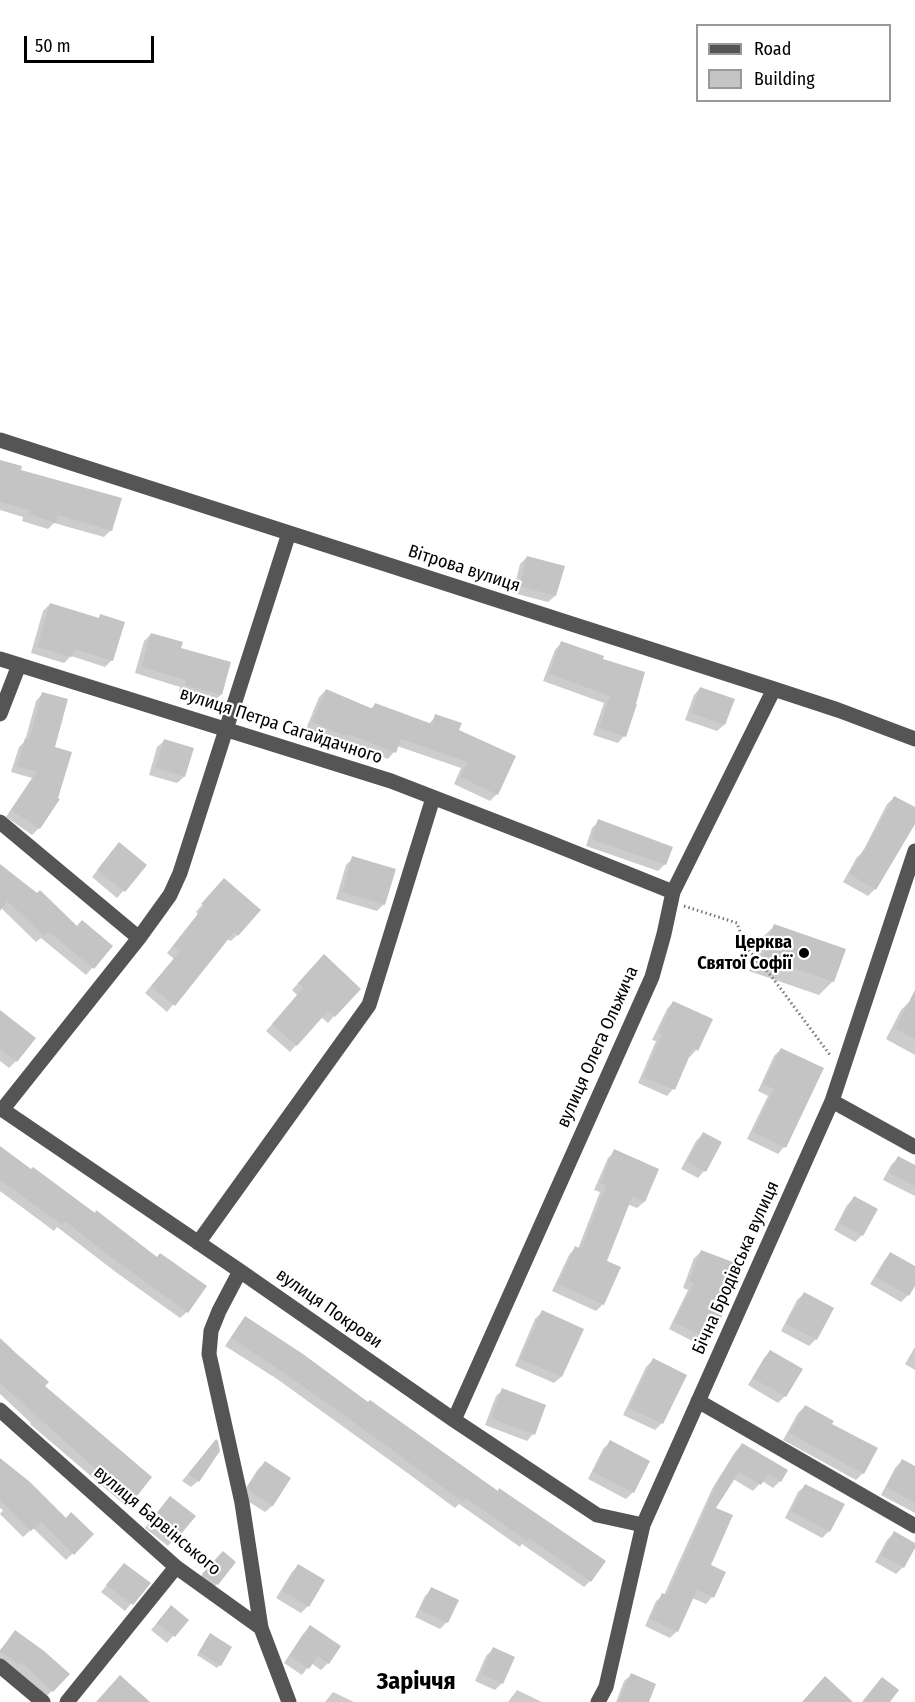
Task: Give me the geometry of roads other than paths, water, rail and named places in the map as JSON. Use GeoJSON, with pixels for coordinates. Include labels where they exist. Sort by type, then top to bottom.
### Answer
{"type":"FeatureCollection","features":[{"type":"Feature","properties":{"kind":"street","name":"Вітрова вулиця"},"geometry":{"type":"LineString","coordinates":[[0,440],[774,689],[915,739]]}},
{"type":"Feature","properties":{"kind":"street"},"geometry":{"type":"LineString","coordinates":[[1,1109],[139,938],[170,895],[180,873],[289,533]]}},
{"type":"Feature","properties":{"kind":"street","name":"вулиця Петра Сагайдачного"},"geometry":{"type":"LineString","coordinates":[[0,658],[390,782],[546,841],[672,897]]}},
{"type":"Feature","properties":{"kind":"street"},"geometry":{"type":"LineString","coordinates":[[0,714],[19,665]]}},
{"type":"Feature","properties":{"kind":"street","name":"вулиця Олега Ольжича"},"geometry":{"type":"LineString","coordinates":[[454,1420],[652,977],[672,897],[774,689]]}},
{"type":"Feature","properties":{"kind":"street"},"geometry":{"type":"LineString","coordinates":[[198,1243],[369,1005],[432,798]]}},
{"type":"Feature","properties":{"kind":"street"},"geometry":{"type":"LineString","coordinates":[[0,822],[139,938]]}},
{"type":"Feature","properties":{"kind":"street","name":"Бічна Бродівська вулиця"},"geometry":{"type":"LineString","coordinates":[[598,1702],[606,1687],[643,1525],[832,1101],[915,851]]}},
{"type":"Feature","properties":{"kind":"street"},"geometry":{"type":"LineString","coordinates":[[832,1101],[915,1147]]}},
{"type":"Feature","properties":{"kind":"street","name":"вулиця Покрови"},"geometry":{"type":"LineString","coordinates":[[1,1109],[454,1420],[597,1515],[643,1525]]}},
{"type":"Feature","properties":{"kind":"street"},"geometry":{"type":"LineString","coordinates":[[240,1271],[211,1331],[209,1354],[242,1503],[261,1628],[289,1702]]}},
{"type":"Feature","properties":{"kind":"street"},"geometry":{"type":"LineString","coordinates":[[698,1401],[915,1526]]}},
{"type":"Feature","properties":{"kind":"street","name":"вулиця Барвінського"},"geometry":{"type":"LineString","coordinates":[[0,1410],[176,1567],[261,1628]]}},
{"type":"Feature","properties":{"kind":"street"},"geometry":{"type":"LineString","coordinates":[[67,1702],[176,1567]]}},
{"type":"Feature","properties":{"kind":"street"},"geometry":{"type":"LineString","coordinates":[[0,1666],[43,1702]]}},
{"type":"Feature","properties":{"kind":"place","name":"Церква Святої Софії"},"geometry":{"type":"Point","coordinates":[804,953]}},
{"type":"Feature","properties":{"kind":"district","name":"Заріччя"},"geometry":{"type":"Point","coordinates":[416,1682]}}]}
